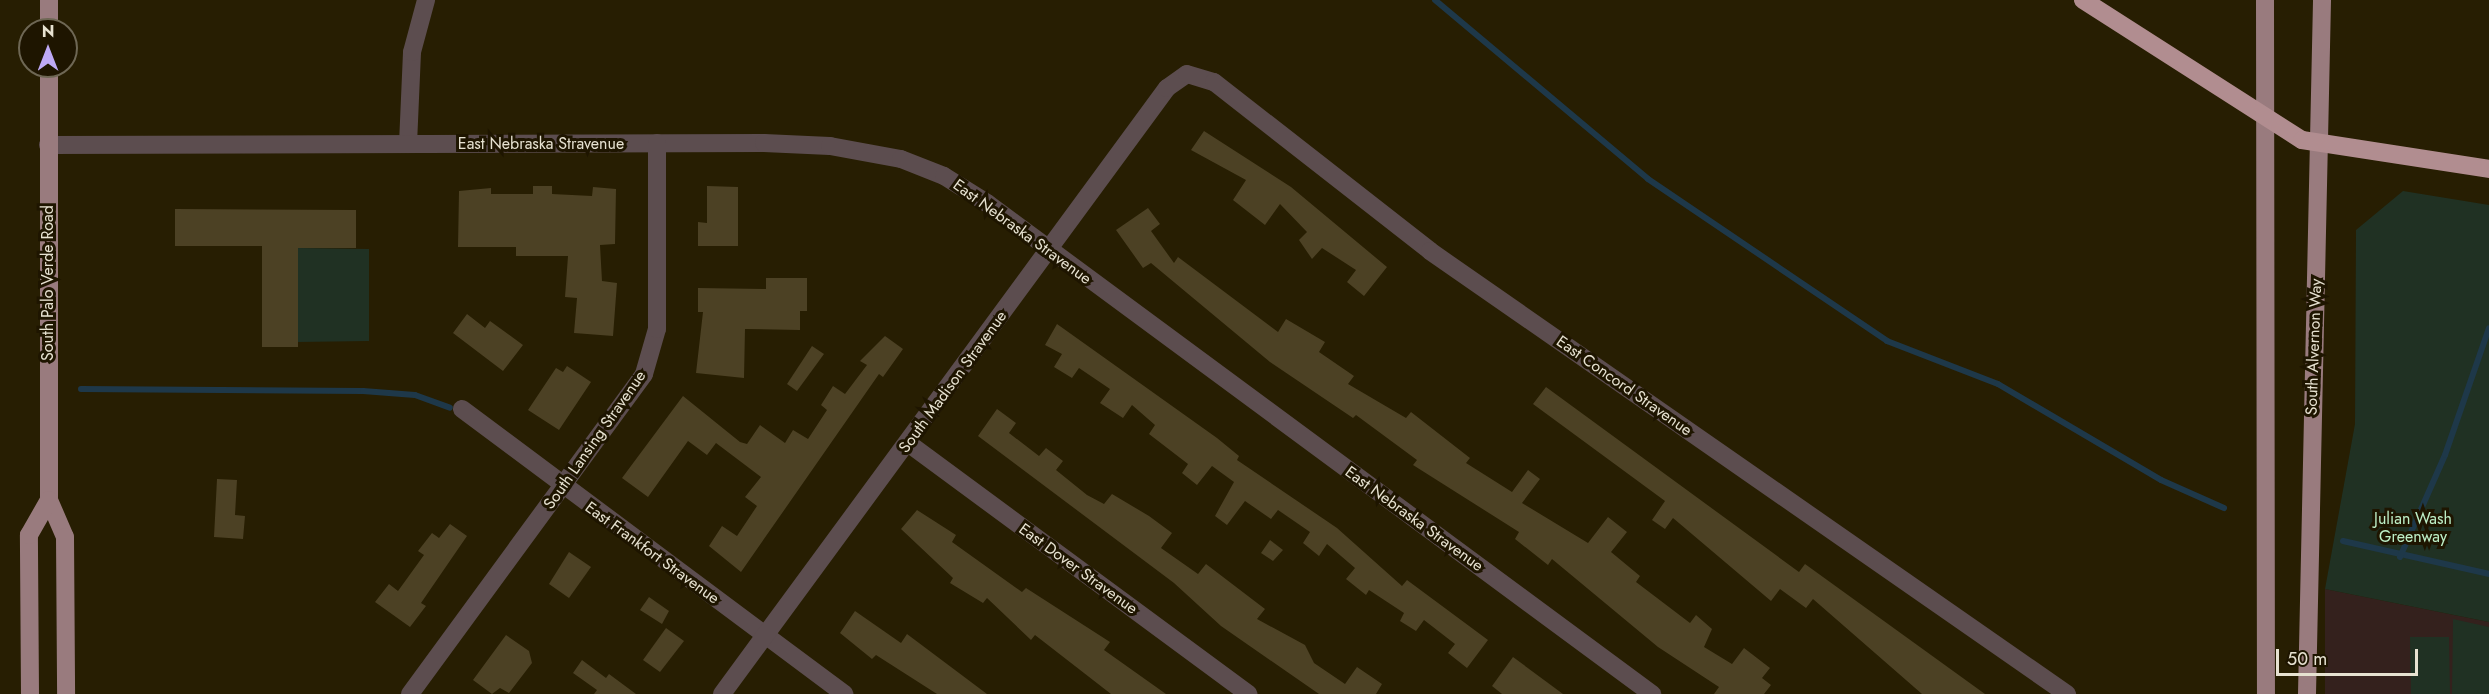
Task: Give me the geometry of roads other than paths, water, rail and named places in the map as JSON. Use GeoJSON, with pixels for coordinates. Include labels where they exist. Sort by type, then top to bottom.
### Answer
{"type":"FeatureCollection","features":[{"type":"Feature","properties":{"kind":"highway"},"geometry":{"type":"LineString","coordinates":[[2083,0],[2264,119],[2320,145],[2489,169]]}},
{"type":"Feature","properties":{"kind":"main road"},"geometry":{"type":"LineString","coordinates":[[49,0],[49,18]]}},
{"type":"Feature","properties":{"kind":"main road"},"geometry":{"type":"LineString","coordinates":[[2265,0],[2266,694]]}},
{"type":"Feature","properties":{"kind":"main road","name":"South Alvernon Way"},"geometry":{"type":"LineString","coordinates":[[2307,694],[2322,0]]}},
{"type":"Feature","properties":{"kind":"main road","name":"South Palo Verde Road"},"geometry":{"type":"LineString","coordinates":[[49,78],[49,500],[65,537],[66,694]]}},
{"type":"Feature","properties":{"kind":"main road","name":"South Palo Verde Road"},"geometry":{"type":"LineString","coordinates":[[30,694],[29,535],[49,500]]}},
{"type":"Feature","properties":{"kind":"street"},"geometry":{"type":"LineString","coordinates":[[408,144],[412,52],[426,0]]}},
{"type":"Feature","properties":{"kind":"street","name":"South Madison Stravenue"},"geometry":{"type":"LineString","coordinates":[[722,694],[1167,88],[1187,74]]}},
{"type":"Feature","properties":{"kind":"street","name":"East Concord Stravenue"},"geometry":{"type":"LineString","coordinates":[[1187,74],[1214,82],[1430,251],[2067,694]]}},
{"type":"Feature","properties":{"kind":"street","name":"South Lansing Stravenue"},"geometry":{"type":"LineString","coordinates":[[410,694],[563,488],[644,374],[657,329],[657,143]]}},
{"type":"Feature","properties":{"kind":"street","name":"East Nebraska Stravenue"},"geometry":{"type":"LineString","coordinates":[[48,145],[798,144],[901,159],[967,190],[1652,694]]}},
{"type":"Feature","properties":{"kind":"street","name":"East Frankfort Stravenue"},"geometry":{"type":"LineString","coordinates":[[462,409],[563,488],[844,694]]}},
{"type":"Feature","properties":{"kind":"street","name":"East Dover Stravenue"},"geometry":{"type":"LineString","coordinates":[[908,443],[1249,694]]}},
{"type":"Feature","properties":{"kind":"waterway"},"geometry":{"type":"LineString","coordinates":[[1435,0],[1648,179],[1887,341],[1998,384],[2161,480],[2224,508]]}},
{"type":"Feature","properties":{"kind":"waterway"},"geometry":{"type":"LineString","coordinates":[[2400,557],[2445,455],[2489,328]]}},
{"type":"Feature","properties":{"kind":"waterway"},"geometry":{"type":"LineString","coordinates":[[81,389],[363,391],[415,395],[450,408]]}},
{"type":"Feature","properties":{"kind":"waterway"},"geometry":{"type":"LineString","coordinates":[[2343,541],[2489,574]]}},
{"type":"Feature","properties":{"kind":"park label","name":"Julian Wash Greenway"},"geometry":{"type":"Point","coordinates":[2413,528]}}]}
